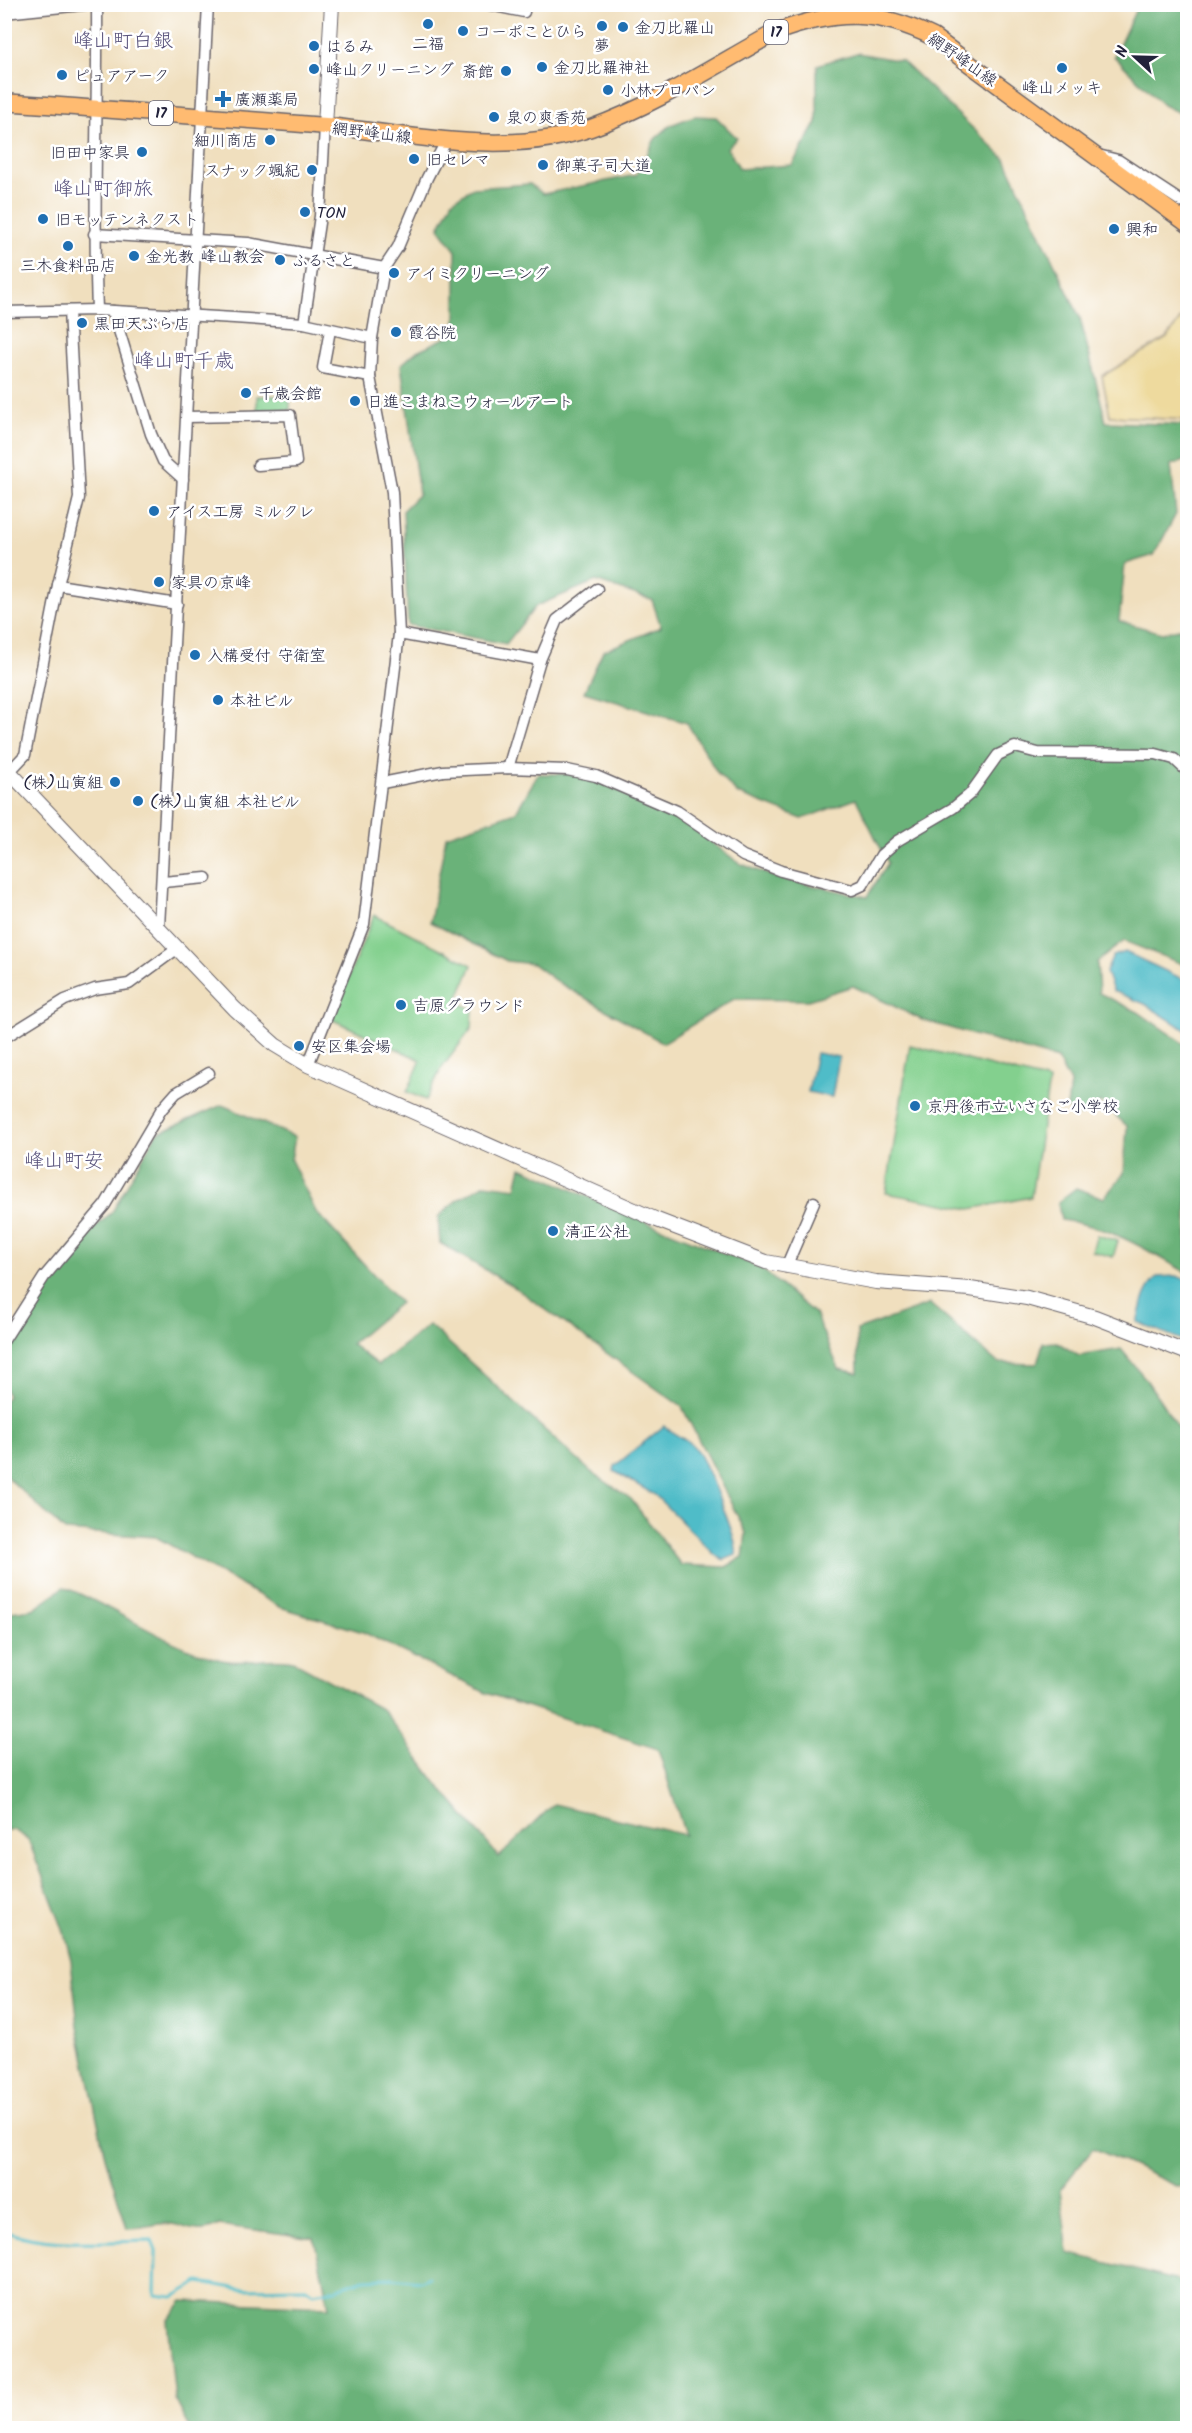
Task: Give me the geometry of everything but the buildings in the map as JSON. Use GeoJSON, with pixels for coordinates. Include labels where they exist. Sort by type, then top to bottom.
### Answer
{"type":"FeatureCollection","features":[{"type":"Feature","properties":{"kind":"main road","name":"網野峰山線"},"geometry":{"type":"LineString","coordinates":[[4,102],[322,126],[446,141],[501,142],[553,137],[591,128],[645,103],[776,32],[812,21],[860,16],[892,19],[933,37],[1188,224]]}},
{"type":"Feature","properties":{"kind":"street"},"geometry":{"type":"LineString","coordinates":[[5,10],[92,4]]}},
{"type":"Feature","properties":{"kind":"street"},"geometry":{"type":"LineString","coordinates":[[97,4],[98,109],[94,234],[98,310]]}},
{"type":"Feature","properties":{"kind":"street"},"geometry":{"type":"LineString","coordinates":[[159,927],[204,116],[208,4]]}},
{"type":"Feature","properties":{"kind":"street"},"geometry":{"type":"LineString","coordinates":[[304,323],[320,216],[322,126],[332,4]]}},
{"type":"Feature","properties":{"kind":"street"},"geometry":{"type":"LineString","coordinates":[[484,4],[524,12]]}},
{"type":"Feature","properties":{"kind":"street"},"geometry":{"type":"LineString","coordinates":[[308,1065],[364,924],[399,634],[392,492],[370,377],[372,338],[384,268],[398,247],[427,178],[446,141]]}},
{"type":"Feature","properties":{"kind":"street"},"geometry":{"type":"LineString","coordinates":[[1098,156],[1118,160],[1182,202],[1188,202]]}},
{"type":"Feature","properties":{"kind":"street"},"geometry":{"type":"LineString","coordinates":[[94,234],[248,243],[384,268]]}},
{"type":"Feature","properties":{"kind":"street"},"geometry":{"type":"LineString","coordinates":[[4,312],[98,310],[192,315],[304,323],[372,338]]}},
{"type":"Feature","properties":{"kind":"street"},"geometry":{"type":"LineString","coordinates":[[69,311],[79,498],[58,585],[25,755],[7,769],[235,1009],[275,1046],[308,1065],[657,1220],[766,1262],[876,1282],[970,1289],[1028,1298],[1095,1317],[1188,1353]]}},
{"type":"Feature","properties":{"kind":"street"},"geometry":{"type":"LineString","coordinates":[[113,311],[151,434],[164,461],[183,479]]}},
{"type":"Feature","properties":{"kind":"street"},"geometry":{"type":"LineString","coordinates":[[330,330],[323,368],[370,377]]}},
{"type":"Feature","properties":{"kind":"street"},"geometry":{"type":"LineString","coordinates":[[187,417],[290,415],[296,462],[258,465]]}},
{"type":"Feature","properties":{"kind":"street"},"geometry":{"type":"LineString","coordinates":[[58,585],[177,604]]}},
{"type":"Feature","properties":{"kind":"street"},"geometry":{"type":"LineString","coordinates":[[508,768],[540,660],[556,620],[597,589]]}},
{"type":"Feature","properties":{"kind":"street"},"geometry":{"type":"LineString","coordinates":[[399,634],[540,660]]}},
{"type":"Feature","properties":{"kind":"street"},"geometry":{"type":"LineString","coordinates":[[382,783],[442,771],[508,768],[567,771],[596,776],[677,811],[743,856],[781,871],[852,890],[863,885],[881,855],[897,842],[953,808],[970,794],[998,755],[1015,747],[1038,753],[1156,754],[1174,759],[1188,772]]}},
{"type":"Feature","properties":{"kind":"street"},"geometry":{"type":"LineString","coordinates":[[163,882],[206,878]]}},
{"type":"Feature","properties":{"kind":"street"},"geometry":{"type":"LineString","coordinates":[[4,1038],[64,1000],[95,989],[129,984],[178,948]]}},
{"type":"Feature","properties":{"kind":"street"},"geometry":{"type":"LineString","coordinates":[[4,1340],[44,1277],[105,1205],[161,1110],[176,1093],[209,1073]]}},
{"type":"Feature","properties":{"kind":"street"},"geometry":{"type":"LineString","coordinates":[[786,1267],[814,1202]]}},
{"type":"Feature","properties":{"kind":"green space"},"geometry":{"type":"Polygon","coordinates":[[[1138,5],[1187,5],[1187,117],[1163,105],[1114,56],[1138,5]]]}},
{"type":"Feature","properties":{"kind":"green space"},"geometry":{"type":"Polygon","coordinates":[[[857,53],[902,61],[1005,159],[1080,318],[1106,422],[1187,425],[1187,460],[1171,465],[1176,514],[1154,555],[1125,564],[1119,621],[1162,633],[1187,627],[1187,966],[1124,941],[1097,962],[1099,993],[1138,1012],[1187,1046],[1187,1273],[1112,1233],[1096,1227],[1061,1220],[1058,1202],[1076,1188],[1104,1198],[1124,1173],[1127,1126],[1101,1102],[1079,1116],[1067,1108],[1070,1083],[1057,1059],[922,1020],[853,986],[808,1000],[734,999],[663,1043],[556,981],[533,964],[507,961],[430,922],[446,836],[516,812],[538,774],[567,774],[595,780],[674,814],[739,863],[777,878],[867,897],[888,863],[856,799],[802,819],[738,794],[718,774],[687,723],[584,692],[603,651],[661,627],[652,600],[596,581],[536,606],[506,644],[408,625],[403,510],[419,494],[401,365],[417,351],[456,333],[456,251],[439,228],[453,200],[473,188],[530,184],[543,194],[636,175],[655,139],[671,125],[694,116],[716,117],[737,138],[727,148],[740,169],[792,165],[817,123],[817,65],[857,53]]]}},
{"type":"Feature","properties":{"kind":"green space"},"geometry":{"type":"Polygon","coordinates":[[[257,396],[290,396],[290,410],[257,410],[257,396]]]}},
{"type":"Feature","properties":{"kind":"green space","name":"吉原グラウンド"},"geometry":{"type":"Polygon","coordinates":[[[374,915],[472,965],[457,1002],[473,1009],[472,1028],[441,1069],[426,1100],[407,1092],[421,1060],[331,1019],[374,915]]]}},
{"type":"Feature","properties":{"kind":"green space"},"geometry":{"type":"Polygon","coordinates":[[[910,1045],[1049,1081],[1031,1197],[970,1209],[886,1193],[910,1045]]]}},
{"type":"Feature","properties":{"kind":"green space"},"geometry":{"type":"Polygon","coordinates":[[[222,1105],[295,1137],[291,1160],[316,1212],[400,1303],[351,1344],[378,1365],[429,1325],[590,1471],[631,1499],[681,1565],[726,1567],[743,1557],[746,1533],[682,1407],[514,1287],[440,1243],[438,1217],[457,1200],[485,1184],[516,1188],[521,1167],[636,1218],[759,1267],[815,1314],[839,1369],[858,1373],[857,1330],[930,1304],[998,1363],[1037,1364],[1043,1343],[1057,1342],[1079,1356],[1121,1349],[1145,1378],[1182,1433],[1187,1436],[1187,2185],[1177,2186],[1093,2148],[1060,2190],[1068,2253],[1187,2283],[1187,2428],[190,2428],[175,2399],[167,2321],[183,2301],[329,2307],[314,2238],[219,2225],[202,2230],[167,2223],[127,2228],[105,2157],[78,2027],[71,1960],[63,1929],[28,1839],[14,1830],[5,1830],[4,1613],[33,1609],[64,1587],[173,1642],[211,1657],[243,1662],[272,1659],[293,1661],[383,1710],[438,1785],[499,1857],[554,1804],[685,1835],[658,1749],[486,1693],[363,1632],[280,1607],[156,1537],[65,1531],[5,1475],[4,1401],[8,1396],[5,1389],[5,1350],[70,1250],[112,1212],[156,1134],[222,1105]]]}},
{"type":"Feature","properties":{"kind":"green space"},"geometry":{"type":"Polygon","coordinates":[[[1097,1235],[1118,1241],[1113,1257],[1092,1251],[1097,1235]]]}},
{"type":"Feature","properties":{"kind":"sand"},"geometry":{"type":"Polygon","coordinates":[[[1187,310],[1187,420],[1110,416],[1102,376],[1167,338],[1187,310]]]}},
{"type":"Feature","properties":{"kind":"water"},"geometry":{"type":"Polygon","coordinates":[[[1125,952],[1187,981],[1187,1031],[1145,1004],[1113,991],[1106,972],[1113,956],[1125,952]]]}},
{"type":"Feature","properties":{"kind":"water"},"geometry":{"type":"Polygon","coordinates":[[[816,1053],[839,1057],[832,1097],[808,1092],[816,1053]]]}},
{"type":"Feature","properties":{"kind":"water"},"geometry":{"type":"Polygon","coordinates":[[[1176,1276],[1187,1280],[1187,1342],[1137,1322],[1148,1288],[1157,1277],[1176,1276]]]}},
{"type":"Feature","properties":{"kind":"water"},"geometry":{"type":"Polygon","coordinates":[[[664,1426],[692,1445],[699,1455],[733,1534],[736,1555],[724,1560],[715,1555],[655,1495],[614,1471],[615,1466],[664,1426]]]}},
{"type":"Feature","properties":{"kind":"waterway"},"geometry":{"type":"LineString","coordinates":[[4,2231],[58,2242],[152,2241],[156,2251],[155,2295],[173,2297],[199,2282],[240,2289],[306,2288],[313,2293],[336,2289],[364,2279],[392,2278],[421,2281],[429,2277]]}},
{"type":"Feature","properties":{"kind":"waterway"},"geometry":{"type":"LineString","coordinates":[[4,2335],[8,2356]]}},
{"type":"Feature","properties":{"kind":"place","name":"二福"},"geometry":{"type":"Point","coordinates":[428,24]}},
{"type":"Feature","properties":{"kind":"place","name":"夢"},"geometry":{"type":"Point","coordinates":[602,26]}},
{"type":"Feature","properties":{"kind":"place","name":"金刀比羅山"},"geometry":{"type":"Point","coordinates":[623,27]}},
{"type":"Feature","properties":{"kind":"place","name":"コーポことひら"},"geometry":{"type":"Point","coordinates":[463,31]}},
{"type":"Feature","properties":{"kind":"place","name":"はるみ"},"geometry":{"type":"Point","coordinates":[314,46]}},
{"type":"Feature","properties":{"kind":"place","name":"金刀比羅神社"},"geometry":{"type":"Point","coordinates":[542,67]}},
{"type":"Feature","properties":{"kind":"place","name":"峰山メッキ"},"geometry":{"type":"Point","coordinates":[1062,68]}},
{"type":"Feature","properties":{"kind":"place","name":"峰山クリーニング"},"geometry":{"type":"Point","coordinates":[314,69]}},
{"type":"Feature","properties":{"kind":"place","name":"斎館"},"geometry":{"type":"Point","coordinates":[506,71]}},
{"type":"Feature","properties":{"kind":"place","name":"ピュアアーク"},"geometry":{"type":"Point","coordinates":[62,75]}},
{"type":"Feature","properties":{"kind":"place","name":"小林プロパン"},"geometry":{"type":"Point","coordinates":[608,90]}},
{"type":"Feature","properties":{"kind":"place","name":"廣瀬薬局"},"geometry":{"type":"Point","coordinates":[223,99]}},
{"type":"Feature","properties":{"kind":"place","name":"泉の爽香苑"},"geometry":{"type":"Point","coordinates":[494,117]}},
{"type":"Feature","properties":{"kind":"place","name":"細川商店"},"geometry":{"type":"Point","coordinates":[270,140]}},
{"type":"Feature","properties":{"kind":"place","name":"旧田中家具"},"geometry":{"type":"Point","coordinates":[142,152]}},
{"type":"Feature","properties":{"kind":"place","name":"旧セレマ"},"geometry":{"type":"Point","coordinates":[414,159]}},
{"type":"Feature","properties":{"kind":"place","name":"御菓子司大道"},"geometry":{"type":"Point","coordinates":[543,165]}},
{"type":"Feature","properties":{"kind":"place","name":"スナック颯紀"},"geometry":{"type":"Point","coordinates":[312,170]}},
{"type":"Feature","properties":{"kind":"place","name":"TON"},"geometry":{"type":"Point","coordinates":[305,212]}},
{"type":"Feature","properties":{"kind":"place","name":"旧モッテンネクスト"},"geometry":{"type":"Point","coordinates":[43,219]}},
{"type":"Feature","properties":{"kind":"place","name":"興和"},"geometry":{"type":"Point","coordinates":[1114,229]}},
{"type":"Feature","properties":{"kind":"place","name":"三木食料品店"},"geometry":{"type":"Point","coordinates":[68,246]}},
{"type":"Feature","properties":{"kind":"place","name":"金光教 峰山教会"},"geometry":{"type":"Point","coordinates":[134,256]}},
{"type":"Feature","properties":{"kind":"place","name":"ふるさと"},"geometry":{"type":"Point","coordinates":[280,260]}},
{"type":"Feature","properties":{"kind":"place","name":"アイミクリーニング"},"geometry":{"type":"Point","coordinates":[394,273]}},
{"type":"Feature","properties":{"kind":"place","name":"黒田天ぷら店"},"geometry":{"type":"Point","coordinates":[82,323]}},
{"type":"Feature","properties":{"kind":"place","name":"霞谷院"},"geometry":{"type":"Point","coordinates":[396,332]}},
{"type":"Feature","properties":{"kind":"place","name":"千歳会館"},"geometry":{"type":"Point","coordinates":[246,393]}},
{"type":"Feature","properties":{"kind":"place","name":"日進こまねこウォールアート"},"geometry":{"type":"Point","coordinates":[355,401]}},
{"type":"Feature","properties":{"kind":"place","name":"アイス工房 ミルクレ"},"geometry":{"type":"Point","coordinates":[154,511]}},
{"type":"Feature","properties":{"kind":"place","name":"家具の京峰"},"geometry":{"type":"Point","coordinates":[159,582]}},
{"type":"Feature","properties":{"kind":"place","name":"入構受付 守衛室"},"geometry":{"type":"Point","coordinates":[195,655]}},
{"type":"Feature","properties":{"kind":"place","name":"本社ビル"},"geometry":{"type":"Point","coordinates":[218,700]}},
{"type":"Feature","properties":{"kind":"place","name":"(株)山寅組"},"geometry":{"type":"Point","coordinates":[115,782]}},
{"type":"Feature","properties":{"kind":"place","name":"(株)山寅組 本社ビル"},"geometry":{"type":"Point","coordinates":[138,801]}},
{"type":"Feature","properties":{"kind":"place","name":"吉原グラウンド"},"geometry":{"type":"Point","coordinates":[401,1005]}},
{"type":"Feature","properties":{"kind":"place","name":"安区集会場"},"geometry":{"type":"Point","coordinates":[299,1046]}},
{"type":"Feature","properties":{"kind":"place","name":"京丹後市立いさなご小学校"},"geometry":{"type":"Point","coordinates":[915,1106]}},
{"type":"Feature","properties":{"kind":"place","name":"清正公社"},"geometry":{"type":"Point","coordinates":[553,1231]}},
{"type":"Feature","properties":{"kind":"district","name":"峰山町白銀"},"geometry":{"type":"Point","coordinates":[123,40]}},
{"type":"Feature","properties":{"kind":"district","name":"峰山町御旅"},"geometry":{"type":"Point","coordinates":[103,188]}},
{"type":"Feature","properties":{"kind":"district","name":"峰山町千歳"},"geometry":{"type":"Point","coordinates":[184,360]}},
{"type":"Feature","properties":{"kind":"district","name":"峰山町安"},"geometry":{"type":"Point","coordinates":[64,1160]}}]}
